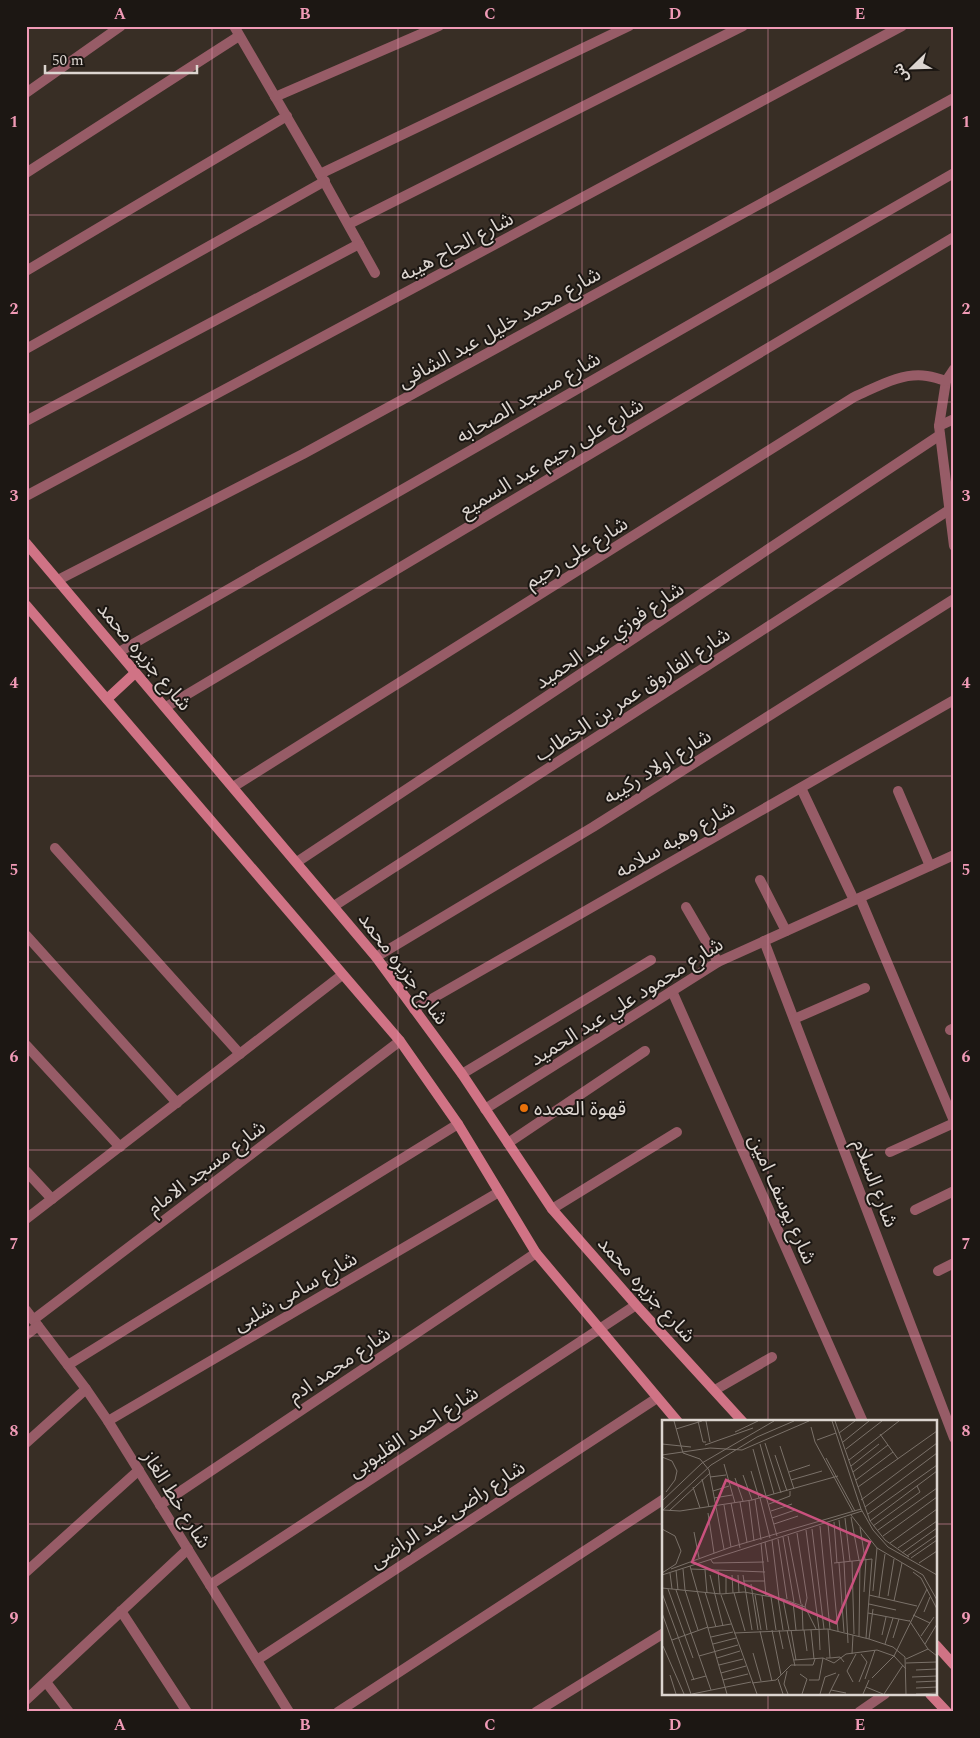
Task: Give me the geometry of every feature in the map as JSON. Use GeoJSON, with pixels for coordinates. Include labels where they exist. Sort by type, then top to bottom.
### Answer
{"type":"FeatureCollection","features":[{"type":"Feature","properties":{"kind":"main road","name":"شارع جزيره محمد"},"geometry":{"type":"LineString","coordinates":[[26,543],[376,957],[462,1074],[552,1209],[740,1420]]}},
{"type":"Feature","properties":{"kind":"main road"},"geometry":{"type":"LineString","coordinates":[[26,605],[400,1042],[458,1124],[536,1253],[676,1420]]}},
{"type":"Feature","properties":{"kind":"main road"},"geometry":{"type":"LineString","coordinates":[[107,699],[136,672]]}},
{"type":"Feature","properties":{"kind":"main road"},"geometry":{"type":"LineString","coordinates":[[938,1647],[954,1665]]}},
{"type":"Feature","properties":{"kind":"main road"},"geometry":{"type":"LineString","coordinates":[[932,1696],[947,1712]]}},
{"type":"Feature","properties":{"kind":"street"},"geometry":{"type":"LineString","coordinates":[[26,93],[121,26]]}},
{"type":"Feature","properties":{"kind":"street"},"geometry":{"type":"LineString","coordinates":[[234,26],[323,178],[375,273]]}},
{"type":"Feature","properties":{"kind":"street"},"geometry":{"type":"LineString","coordinates":[[276,97],[439,26]]}},
{"type":"Feature","properties":{"kind":"street"},"geometry":{"type":"LineString","coordinates":[[26,349],[323,178],[628,26]]}},
{"type":"Feature","properties":{"kind":"street"},"geometry":{"type":"LineString","coordinates":[[348,224],[743,26]]}},
{"type":"Feature","properties":{"kind":"street","name":"شارع الحاج هيبه"},"geometry":{"type":"LineString","coordinates":[[26,496],[902,26]]}},
{"type":"Feature","properties":{"kind":"street"},"geometry":{"type":"LineString","coordinates":[[26,173],[239,36]]}},
{"type":"Feature","properties":{"kind":"street","name":"شارع محمد خليل عبد الشافى"},"geometry":{"type":"LineString","coordinates":[[58,580],[303,454],[954,98]]}},
{"type":"Feature","properties":{"kind":"street"},"geometry":{"type":"LineString","coordinates":[[26,271],[287,116]]}},
{"type":"Feature","properties":{"kind":"street","name":"شارع مسجد الصحابه"},"geometry":{"type":"LineString","coordinates":[[119,652],[954,173]]}},
{"type":"Feature","properties":{"kind":"street","name":"شارع على رحيم عبد السميع"},"geometry":{"type":"LineString","coordinates":[[166,707],[954,237]]}},
{"type":"Feature","properties":{"kind":"street"},"geometry":{"type":"LineString","coordinates":[[26,421],[359,244]]}},
{"type":"Feature","properties":{"kind":"street"},"geometry":{"type":"LineString","coordinates":[[954,369],[946,381],[940,430],[954,546]]}},
{"type":"Feature","properties":{"kind":"street","name":"شارع على رحيم"},"geometry":{"type":"LineString","coordinates":[[233,787],[854,398],[886,382],[906,376],[926,376],[946,381]]}},
{"type":"Feature","properties":{"kind":"street","name":"شارع فوزي عبد الحميد"},"geometry":{"type":"LineString","coordinates":[[297,862],[954,419]]}},
{"type":"Feature","properties":{"kind":"street","name":"شارع الفاروق عمر بن الخطاب"},"geometry":{"type":"LineString","coordinates":[[334,906],[949,510]]}},
{"type":"Feature","properties":{"kind":"street","name":"شارع اولاد ركيبه"},"geometry":{"type":"LineString","coordinates":[[376,957],[593,827],[954,599]]}},
{"type":"Feature","properties":{"kind":"street","name":"شارع وهبه سلامه"},"geometry":{"type":"LineString","coordinates":[[414,1009],[954,700]]}},
{"type":"Feature","properties":{"kind":"street"},"geometry":{"type":"LineString","coordinates":[[801,788],[857,899],[954,1122],[890,1152]]}},
{"type":"Feature","properties":{"kind":"street"},"geometry":{"type":"LineString","coordinates":[[898,792],[930,866]]}},
{"type":"Feature","properties":{"kind":"street"},"geometry":{"type":"LineString","coordinates":[[55,848],[240,1054]]}},
{"type":"Feature","properties":{"kind":"street","name":"شارع محمود علي عبد الحميد"},"geometry":{"type":"LineString","coordinates":[[485,1109],[718,962],[954,855]]}},
{"type":"Feature","properties":{"kind":"street"},"geometry":{"type":"LineString","coordinates":[[760,880],[786,931]]}},
{"type":"Feature","properties":{"kind":"street"},"geometry":{"type":"LineString","coordinates":[[686,907],[718,962]]}},
{"type":"Feature","properties":{"kind":"street"},"geometry":{"type":"LineString","coordinates":[[26,935],[178,1103]]}},
{"type":"Feature","properties":{"kind":"street","name":"شارع السلام"},"geometry":{"type":"LineString","coordinates":[[764,941],[953,1431]]}},
{"type":"Feature","properties":{"kind":"street"},"geometry":{"type":"LineString","coordinates":[[462,1074],[651,960]]}},
{"type":"Feature","properties":{"kind":"street"},"geometry":{"type":"LineString","coordinates":[[26,1220],[342,975]]}},
{"type":"Feature","properties":{"kind":"street"},"geometry":{"type":"LineString","coordinates":[[794,1019],[865,988]]}},
{"type":"Feature","properties":{"kind":"street","name":"شارع يوسف امين"},"geometry":{"type":"LineString","coordinates":[[672,991],[862,1420]]}},
{"type":"Feature","properties":{"kind":"street","name":"شارع مسجد الامام"},"geometry":{"type":"LineString","coordinates":[[26,1335],[36,1323],[400,1042]]}},
{"type":"Feature","properties":{"kind":"street"},"geometry":{"type":"LineString","coordinates":[[26,1045],[120,1147]]}},
{"type":"Feature","properties":{"kind":"street"},"geometry":{"type":"LineString","coordinates":[[508,1143],[646,1051]]}},
{"type":"Feature","properties":{"kind":"street"},"geometry":{"type":"LineString","coordinates":[[68,1365],[458,1124]]}},
{"type":"Feature","properties":{"kind":"street"},"geometry":{"type":"LineString","coordinates":[[552,1209],[677,1132]]}},
{"type":"Feature","properties":{"kind":"street"},"geometry":{"type":"LineString","coordinates":[[26,1171],[52,1199]]}},
{"type":"Feature","properties":{"kind":"street","name":"شارع سامى شلبى"},"geometry":{"type":"LineString","coordinates":[[108,1421],[499,1192]]}},
{"type":"Feature","properties":{"kind":"street"},"geometry":{"type":"LineString","coordinates":[[915,1210],[954,1192]]}},
{"type":"Feature","properties":{"kind":"street","name":"شارع محمد ادم"},"geometry":{"type":"LineString","coordinates":[[160,1505],[536,1253]]}},
{"type":"Feature","properties":{"kind":"street"},"geometry":{"type":"LineString","coordinates":[[938,1271],[954,1263]]}},
{"type":"Feature","properties":{"kind":"street","name":"شارع احمد القليوبى"},"geometry":{"type":"LineString","coordinates":[[210,1585],[636,1305]]}},
{"type":"Feature","properties":{"kind":"street","name":"شارع خط الغاز"},"geometry":{"type":"LineString","coordinates":[[26,1310],[108,1421],[289,1712]]}},
{"type":"Feature","properties":{"kind":"street"},"geometry":{"type":"LineString","coordinates":[[715,1390],[772,1357]]}},
{"type":"Feature","properties":{"kind":"street"},"geometry":{"type":"LineString","coordinates":[[26,1443],[86,1389]]}},
{"type":"Feature","properties":{"kind":"street","name":"شارع راضى عبد الراضى"},"geometry":{"type":"LineString","coordinates":[[257,1660],[657,1398]]}},
{"type":"Feature","properties":{"kind":"street"},"geometry":{"type":"LineString","coordinates":[[26,1572],[139,1470]]}},
{"type":"Feature","properties":{"kind":"street"},"geometry":{"type":"LineString","coordinates":[[338,1712],[662,1500]]}},
{"type":"Feature","properties":{"kind":"street"},"geometry":{"type":"LineString","coordinates":[[26,1700],[188,1549]]}},
{"type":"Feature","properties":{"kind":"street"},"geometry":{"type":"LineString","coordinates":[[121,1611],[187,1712]]}},
{"type":"Feature","properties":{"kind":"street"},"geometry":{"type":"LineString","coordinates":[[536,1712],[662,1634]]}},
{"type":"Feature","properties":{"kind":"street"},"geometry":{"type":"LineString","coordinates":[[46,1682],[69,1712]]}},
{"type":"Feature","properties":{"kind":"street"},"geometry":{"type":"LineString","coordinates":[[859,1712],[882,1696]]}},
{"type":"Feature","properties":{"kind":"place","name":"قهوة العمده"},"geometry":{"type":"Point","coordinates":[524,1108]}}]}
